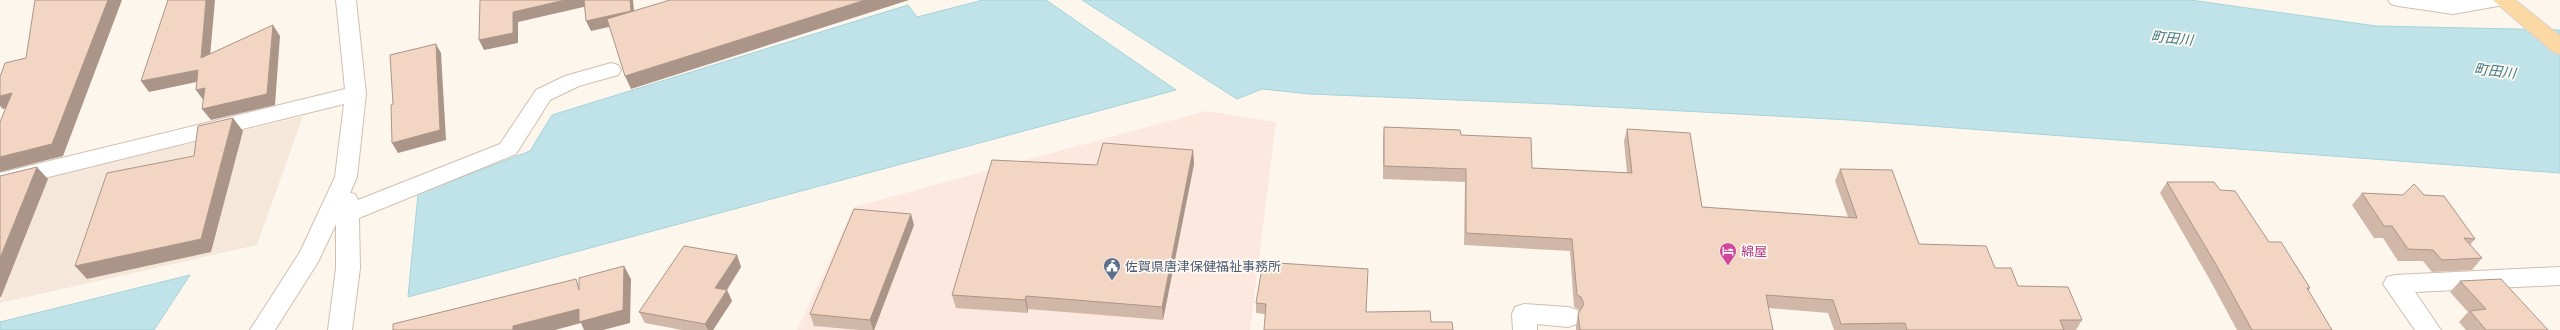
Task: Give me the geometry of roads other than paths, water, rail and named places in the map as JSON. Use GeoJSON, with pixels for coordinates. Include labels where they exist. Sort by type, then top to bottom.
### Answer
{"type":"FeatureCollection","features":[{"type":"Feature","properties":{"kind":"main road"},"geometry":{"type":"LineString","coordinates":[[2503,0],[2560,47]]}},
{"type":"Feature","properties":{"kind":"street"},"geometry":{"type":"LineString","coordinates":[[340,330],[348,268],[346,177],[356,94],[346,0]]}},
{"type":"Feature","properties":{"kind":"street"},"geometry":{"type":"LineString","coordinates":[[2398,0],[2453,8],[2498,0]]}},
{"type":"Feature","properties":{"kind":"street"},"geometry":{"type":"LineString","coordinates":[[347,214],[508,149],[543,95],[572,81],[611,70]]}},
{"type":"Feature","properties":{"kind":"street"},"geometry":{"type":"LineString","coordinates":[[0,181],[356,94]]}},
{"type":"Feature","properties":{"kind":"street"},"geometry":{"type":"LineString","coordinates":[[262,330],[310,256],[346,177]]}},
{"type":"Feature","properties":{"kind":"street"},"geometry":{"type":"LineString","coordinates":[[2429,330],[2394,284],[2560,276]]}},
{"type":"Feature","properties":{"kind":"street"},"geometry":{"type":"LineString","coordinates":[[1525,330],[1524,314],[1568,317]]}},
{"type":"Feature","properties":{"kind":"water"},"geometry":{"type":"Polygon","coordinates":[[[983,0],[1046,0],[1176,90],[408,297],[418,194],[530,151],[552,115],[908,5],[917,17],[983,0]]]}},
{"type":"Feature","properties":{"kind":"water","name":"町田川"},"geometry":{"type":"Polygon","coordinates":[[[1082,0],[2190,0],[2376,26],[2560,30],[2560,173],[1849,120],[1553,104],[1310,94],[1262,89],[1237,99],[1082,0]]]}},
{"type":"Feature","properties":{"kind":"water"},"geometry":{"type":"Polygon","coordinates":[[[190,275],[154,330],[0,330],[0,322],[190,275]]]}},
{"type":"Feature","properties":{"kind":"place","name":"綿屋"},"geometry":{"type":"Point","coordinates":[1728,266]}},
{"type":"Feature","properties":{"kind":"place","name":"佐賀県唐津保健福祉事務所"},"geometry":{"type":"Point","coordinates":[1112,281]}}]}
